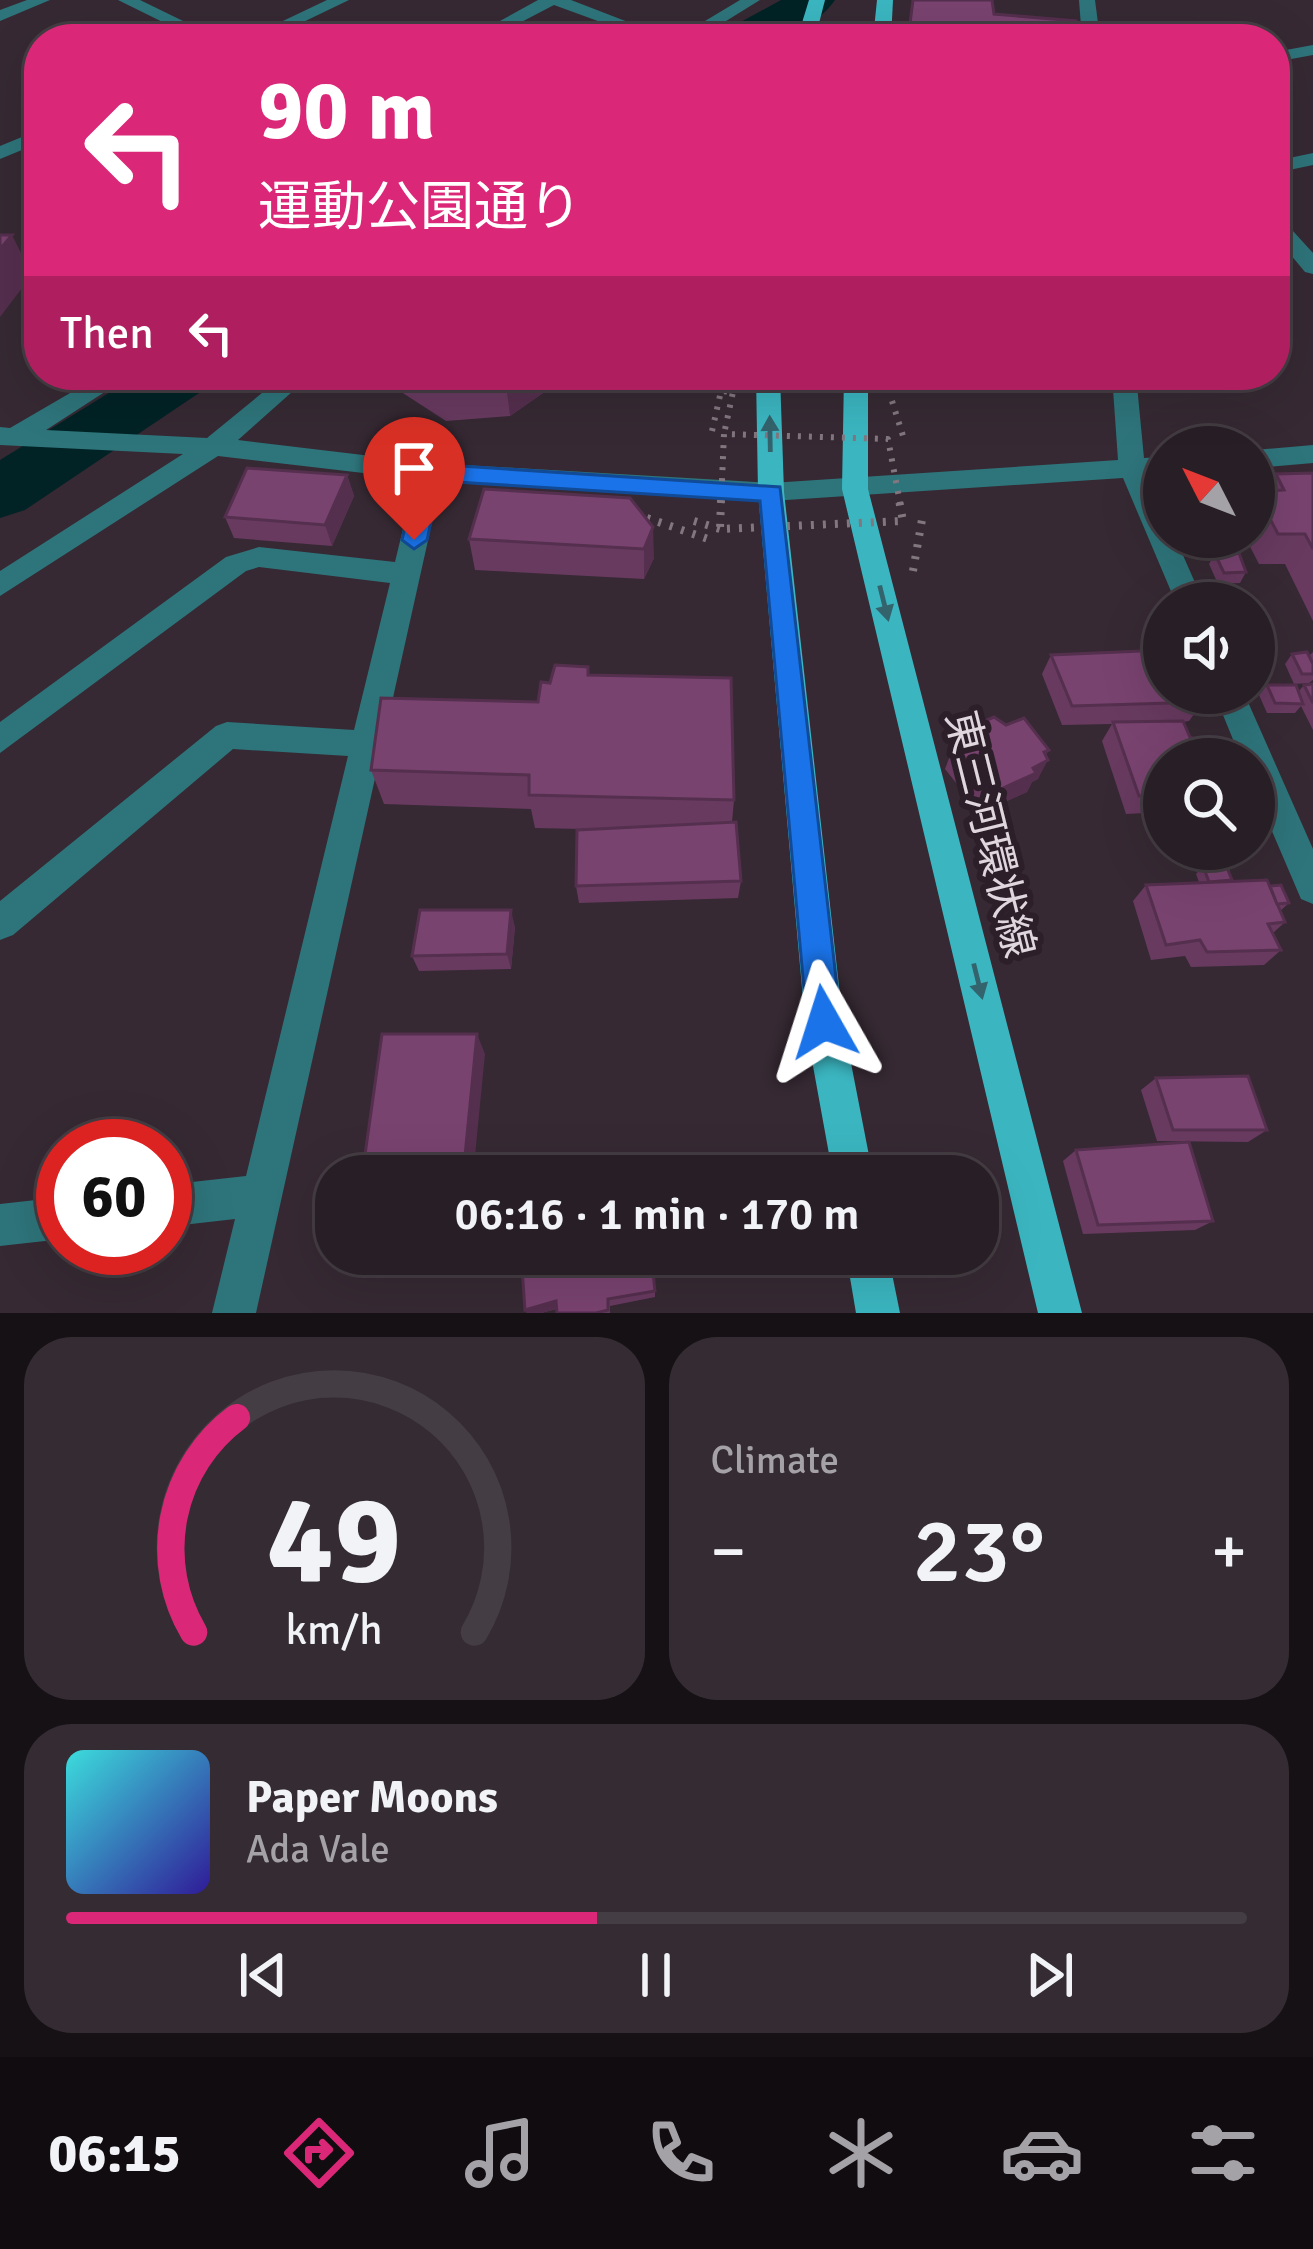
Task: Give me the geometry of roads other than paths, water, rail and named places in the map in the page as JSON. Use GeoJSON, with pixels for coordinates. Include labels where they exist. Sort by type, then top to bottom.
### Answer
{"type":"FeatureCollection","features":[{"type":"Feature","properties":{"kind":"main road"},"geometry":{"type":"LineString","coordinates":[[768,390],[771,493],[824,1022],[849,1155]]}},
{"type":"Feature","properties":{"kind":"main road","name":"東三河環状線"},"geometry":{"type":"LineString","coordinates":[[856,390],[855,489],[1060,1313]]}},
{"type":"Feature","properties":{"kind":"main road"},"geometry":{"type":"LineString","coordinates":[[871,1275],[878,1313]]}},
{"type":"Feature","properties":{"kind":"street"},"geometry":{"type":"LineString","coordinates":[[0,16],[42,0]]}},
{"type":"Feature","properties":{"kind":"street"},"geometry":{"type":"LineString","coordinates":[[126,0],[178,24]]}},
{"type":"Feature","properties":{"kind":"street"},"geometry":{"type":"LineString","coordinates":[[287,24],[341,0]]}},
{"type":"Feature","properties":{"kind":"street"},"geometry":{"type":"LineString","coordinates":[[506,24],[553,0],[620,24]]}},
{"type":"Feature","properties":{"kind":"street"},"geometry":{"type":"LineString","coordinates":[[710,24],[752,0]]}},
{"type":"Feature","properties":{"kind":"street"},"geometry":{"type":"LineString","coordinates":[[1290,240],[1313,267]]}},
{"type":"Feature","properties":{"kind":"street"},"geometry":{"type":"LineString","coordinates":[[12,439],[94,390]]}},
{"type":"Feature","properties":{"kind":"street"},"geometry":{"type":"LineString","coordinates":[[0,585],[209,450],[281,390]]}},
{"type":"Feature","properties":{"kind":"street"},"geometry":{"type":"LineString","coordinates":[[1125,390],[1132,469],[1181,582]]}},
{"type":"Feature","properties":{"kind":"street"},"geometry":{"type":"LineString","coordinates":[[12,439],[246,449],[430,472],[771,493],[1143,468]]}},
{"type":"Feature","properties":{"kind":"street"},"geometry":{"type":"LineString","coordinates":[[1275,457],[1313,454]]}},
{"type":"Feature","properties":{"kind":"street"},"geometry":{"type":"LineString","coordinates":[[234,1313],[430,472]]}},
{"type":"Feature","properties":{"kind":"street"},"geometry":{"type":"LineString","coordinates":[[0,740],[236,565],[259,557],[406,574]]}},
{"type":"Feature","properties":{"kind":"street"},"geometry":{"type":"LineString","coordinates":[[1238,714],[1313,888]]}},
{"type":"Feature","properties":{"kind":"street"},"geometry":{"type":"LineString","coordinates":[[0,923],[227,735],[367,744]]}},
{"type":"Feature","properties":{"kind":"street"},"geometry":{"type":"LineString","coordinates":[[192,1203],[262,1195]]}},
{"type":"Feature","properties":{"kind":"street"},"geometry":{"type":"LineString","coordinates":[[0,1225],[36,1221]]}},
{"type":"Feature","properties":{"kind":"waterway"},"geometry":{"type":"LineString","coordinates":[[771,24],[813,0]]}},
{"type":"Feature","properties":{"kind":"waterway"},"geometry":{"type":"LineString","coordinates":[[0,493],[160,390]]}}]}
